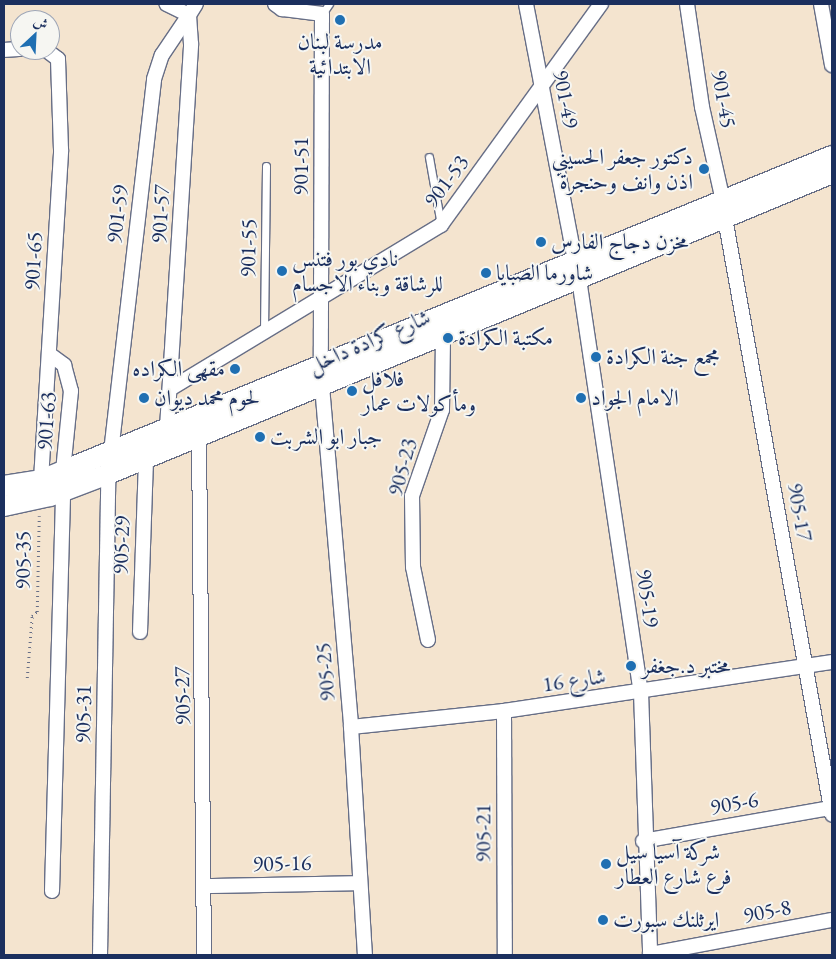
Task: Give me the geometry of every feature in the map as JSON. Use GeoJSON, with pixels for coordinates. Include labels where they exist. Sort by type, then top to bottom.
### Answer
{"type":"FeatureCollection","features":[{"type":"Feature","properties":{"kind":"main road","name":"شارع كرادة داخل"},"geometry":{"type":"LineString","coordinates":[[724,210],[832,156]]}},
{"type":"Feature","properties":{"kind":"main road","name":"شارع كرادة داخل"},"geometry":{"type":"LineString","coordinates":[[4,506],[34,500],[108,474],[199,436],[322,377],[577,270],[724,210],[832,173]]}},
{"type":"Feature","properties":{"kind":"main road","name":"شارع كرادة داخل"},"geometry":{"type":"LineString","coordinates":[[4,486],[41,480],[168,428],[443,336],[577,270]]}},
{"type":"Feature","properties":{"kind":"street"},"geometry":{"type":"LineString","coordinates":[[166,4],[192,10]]}},
{"type":"Feature","properties":{"kind":"street","name":"901-51"},"geometry":{"type":"LineString","coordinates":[[275,4],[282,9],[326,9],[322,377]]}},
{"type":"Feature","properties":{"kind":"street","name":"901-49"},"geometry":{"type":"LineString","coordinates":[[526,4],[577,270]]}},
{"type":"Feature","properties":{"kind":"street","name":"901-53"},"geometry":{"type":"LineString","coordinates":[[170,389],[323,294],[441,225],[542,88],[600,4]]}},
{"type":"Feature","properties":{"kind":"street","name":"901-45"},"geometry":{"type":"LineString","coordinates":[[687,4],[702,107],[724,210]]}},
{"type":"Feature","properties":{"kind":"street"},"geometry":{"type":"LineString","coordinates":[[821,4],[832,65]]}},
{"type":"Feature","properties":{"kind":"street","name":"901-57"},"geometry":{"type":"LineString","coordinates":[[168,428],[192,10]]}},
{"type":"Feature","properties":{"kind":"street","name":"901-59"},"geometry":{"type":"LineString","coordinates":[[110,452],[154,79],[162,55],[192,10]]}},
{"type":"Feature","properties":{"kind":"street","name":"901-65"},"geometry":{"type":"LineString","coordinates":[[41,480],[61,150],[58,60]]}},
{"type":"Feature","properties":{"kind":"street","name":"905-17"},"geometry":{"type":"LineString","coordinates":[[724,210],[832,811]]}},
{"type":"Feature","properties":{"kind":"street","name":"905-19"},"geometry":{"type":"LineString","coordinates":[[577,270],[641,692],[643,841],[650,955]]}},
{"type":"Feature","properties":{"kind":"street","name":"905-23"},"geometry":{"type":"LineString","coordinates":[[428,640],[413,567],[412,496],[442,410],[443,336]]}},
{"type":"Feature","properties":{"kind":"street","name":"901-63"},"geometry":{"type":"LineString","coordinates":[[49,354],[64,365],[71,391],[63,471]]}},
{"type":"Feature","properties":{"kind":"street","name":"905-25"},"geometry":{"type":"LineString","coordinates":[[322,377],[351,727],[365,955]]}},
{"type":"Feature","properties":{"kind":"street","name":"905-27"},"geometry":{"type":"LineString","coordinates":[[199,436],[206,886],[204,955]]}},
{"type":"Feature","properties":{"kind":"street","name":"905-29"},"geometry":{"type":"LineString","coordinates":[[140,632],[146,458]]}},
{"type":"Feature","properties":{"kind":"street","name":"905-31"},"geometry":{"type":"LineString","coordinates":[[100,955],[108,474]]}},
{"type":"Feature","properties":{"kind":"street","name":"905-31"},"geometry":{"type":"LineString","coordinates":[[52,891],[63,491]]}},
{"type":"Feature","properties":{"kind":"street","name":"شارع 16"},"geometry":{"type":"LineString","coordinates":[[351,727],[504,711],[832,662]]}},
{"type":"Feature","properties":{"kind":"street","name":"905-21"},"geometry":{"type":"LineString","coordinates":[[504,711],[505,955]]}},
{"type":"Feature","properties":{"kind":"street","name":"905-6"},"geometry":{"type":"LineString","coordinates":[[643,841],[832,811]]}},
{"type":"Feature","properties":{"kind":"street","name":"905-16"},"geometry":{"type":"LineString","coordinates":[[206,886],[360,883]]}},
{"type":"Feature","properties":{"kind":"street","name":"905-8"},"geometry":{"type":"LineString","coordinates":[[650,955],[832,920]]}},
{"type":"Feature","properties":{"kind":"lane"},"geometry":{"type":"LineString","coordinates":[[428,157],[441,225]]}},
{"type":"Feature","properties":{"kind":"lane","name":"901-55"},"geometry":{"type":"LineString","coordinates":[[264,330],[266,166]]}},
{"type":"Feature","properties":{"kind":"path","name":"905-35"},"geometry":{"type":"LineString","coordinates":[[27,678],[32,616],[38,612],[38,514],[34,500]]}},
{"type":"Feature","properties":{"kind":"place","name":"مدرسة لبنان الابتدائية"},"geometry":{"type":"Point","coordinates":[340,20]}},
{"type":"Feature","properties":{"kind":"place","name":"دكتور جعفر الحسيني اذن وانف وحنجرة"},"geometry":{"type":"Point","coordinates":[704,169]}},
{"type":"Feature","properties":{"kind":"place","name":"مخزن دجاج الفارس"},"geometry":{"type":"Point","coordinates":[541,242]}},
{"type":"Feature","properties":{"kind":"place","name":"نادي بور فتنس للرشاقة وبناء الاجسام"},"geometry":{"type":"Point","coordinates":[282,271]}},
{"type":"Feature","properties":{"kind":"place","name":"شاورما الصبايا"},"geometry":{"type":"Point","coordinates":[486,273]}},
{"type":"Feature","properties":{"kind":"place","name":"مكتبة الكرادة"},"geometry":{"type":"Point","coordinates":[448,338]}},
{"type":"Feature","properties":{"kind":"place","name":"مجمع جنة الكرادة"},"geometry":{"type":"Point","coordinates":[596,357]}},
{"type":"Feature","properties":{"kind":"place","name":"مقهى الكراده"},"geometry":{"type":"Point","coordinates":[235,369]}},
{"type":"Feature","properties":{"kind":"place","name":"فلافل ومأكولات عمار"},"geometry":{"type":"Point","coordinates":[352,391]}},
{"type":"Feature","properties":{"kind":"place","name":"لحوم محمد ديوان"},"geometry":{"type":"Point","coordinates":[144,398]}},
{"type":"Feature","properties":{"kind":"place","name":"الامام الجواد"},"geometry":{"type":"Point","coordinates":[581,398]}},
{"type":"Feature","properties":{"kind":"place","name":"جبار ابو الشربت"},"geometry":{"type":"Point","coordinates":[260,437]}},
{"type":"Feature","properties":{"kind":"place","name":"مختبر د.جغفر"},"geometry":{"type":"Point","coordinates":[631,666]}},
{"type":"Feature","properties":{"kind":"place","name":"شركة آسيا سيل فرع شارع العطار"},"geometry":{"type":"Point","coordinates":[606,864]}},
{"type":"Feature","properties":{"kind":"place","name":"ايرثلنك سبورت"},"geometry":{"type":"Point","coordinates":[603,920]}}]}
